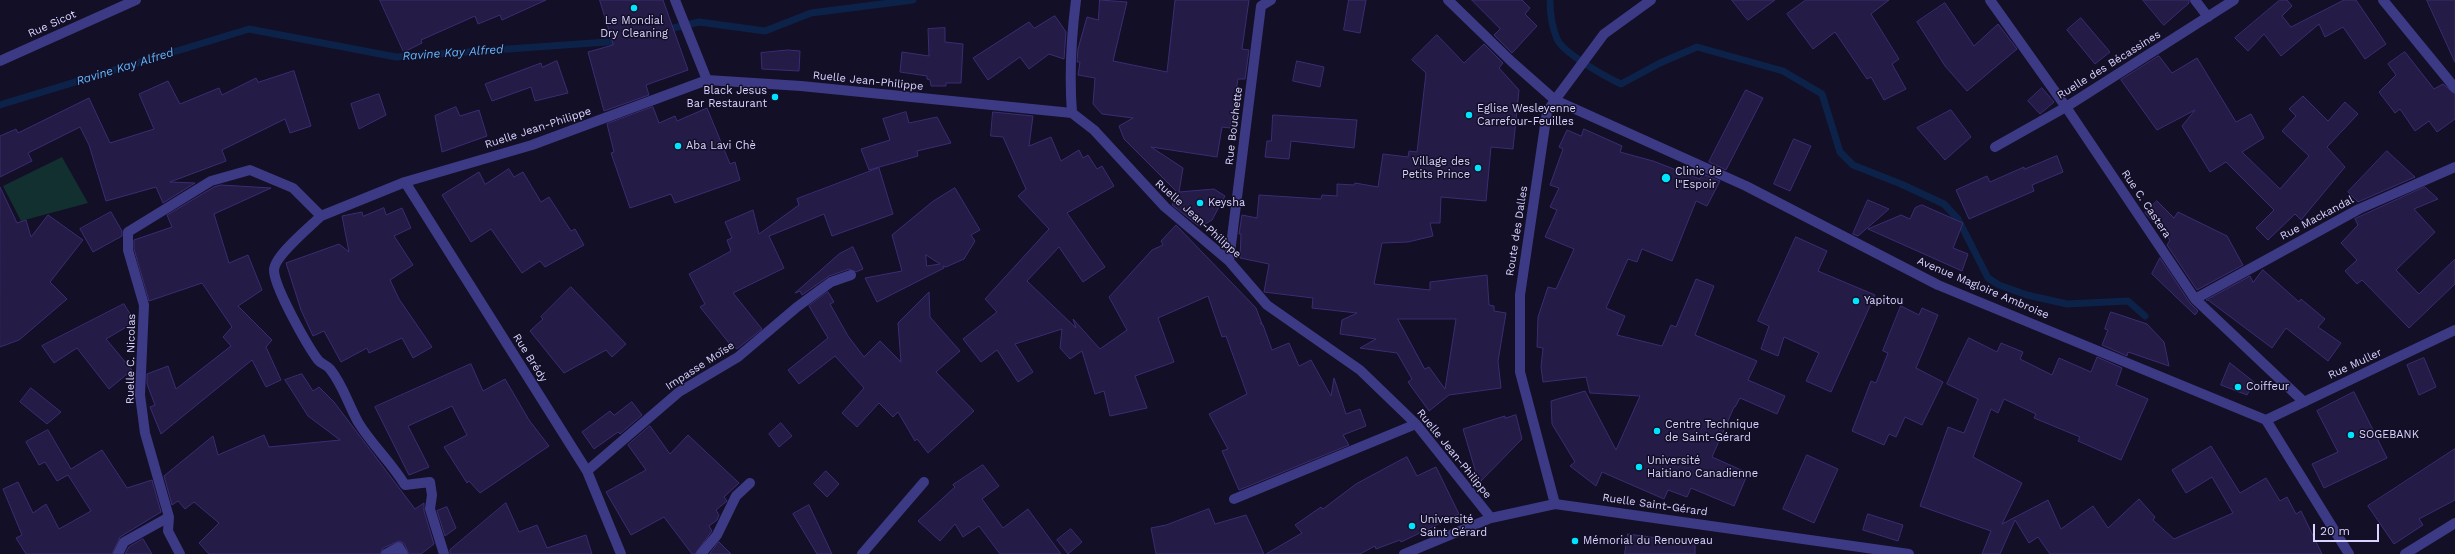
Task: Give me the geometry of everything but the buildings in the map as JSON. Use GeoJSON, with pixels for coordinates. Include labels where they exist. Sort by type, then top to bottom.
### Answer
{"type":"FeatureCollection","features":[{"type":"Feature","properties":{"kind":"street","name":"Rue Sicot"},"geometry":{"type":"LineString","coordinates":[[0,61],[136,0]]}},
{"type":"Feature","properties":{"kind":"street"},"geometry":{"type":"LineString","coordinates":[[674,0],[707,80]]}},
{"type":"Feature","properties":{"kind":"street"},"geometry":{"type":"LineString","coordinates":[[1072,113],[1069,76],[1070,43],[1076,0]]}},
{"type":"Feature","properties":{"kind":"street","name":"Rue Bouchette"},"geometry":{"type":"LineString","coordinates":[[1229,260],[1261,6],[1272,0]]}},
{"type":"Feature","properties":{"kind":"street","name":"Avenue Magloire Ambroise"},"geometry":{"type":"LineString","coordinates":[[1448,0],[1512,62],[1555,100],[1746,186],[1938,285],[2266,420]]}},
{"type":"Feature","properties":{"kind":"street","name":"Route des Dalles"},"geometry":{"type":"LineString","coordinates":[[1555,504],[1520,372],[1520,295],[1547,112],[1576,70],[1604,34],[1651,0]]}},
{"type":"Feature","properties":{"kind":"street","name":"Rue C. Castera"},"geometry":{"type":"LineString","coordinates":[[1990,0],[2066,107],[2195,298],[2304,402]]}},
{"type":"Feature","properties":{"kind":"street"},"geometry":{"type":"LineString","coordinates":[[2195,0],[2208,17]]}},
{"type":"Feature","properties":{"kind":"street","name":"Ruelle des Bécassines"},"geometry":{"type":"LineString","coordinates":[[1995,147],[2066,107],[2234,0]]}},
{"type":"Feature","properties":{"kind":"street"},"geometry":{"type":"LineString","coordinates":[[2382,0],[2455,88]]}},
{"type":"Feature","properties":{"kind":"street","name":"Ruelle Jean-Philippe"},"geometry":{"type":"LineString","coordinates":[[321,216],[405,182],[532,145],[707,80],[801,86],[1072,113],[1094,130],[1165,208],[1229,260],[1267,305],[1360,370],[1416,424],[1491,518]]}},
{"type":"Feature","properties":{"kind":"street","name":"Rue Mackandal"},"geometry":{"type":"LineString","coordinates":[[2195,298],[2359,208],[2455,167]]}},
{"type":"Feature","properties":{"kind":"street","name":"Ruelle C. Nicolas"},"geometry":{"type":"LineString","coordinates":[[180,554],[168,531],[169,517],[145,432],[140,395],[144,305],[128,250],[128,232],[211,181],[250,170],[293,188],[321,216]]}},
{"type":"Feature","properties":{"kind":"street","name":"Rue Brédy"},"geometry":{"type":"LineString","coordinates":[[405,182],[587,472],[621,554]]}},
{"type":"Feature","properties":{"kind":"street"},"geometry":{"type":"LineString","coordinates":[[321,216],[278,259],[274,270],[285,300],[319,361],[329,367],[344,390],[358,421],[375,446],[392,464],[405,485],[430,482],[432,495],[430,509],[444,554]]}},
{"type":"Feature","properties":{"kind":"street","name":"Impasse Moïse"},"geometry":{"type":"LineString","coordinates":[[587,472],[679,392],[738,357],[797,307],[831,282],[851,275]]}},
{"type":"Feature","properties":{"kind":"street","name":"Rue Muller"},"geometry":{"type":"LineString","coordinates":[[2266,420],[2455,330]]}},
{"type":"Feature","properties":{"kind":"street"},"geometry":{"type":"LineString","coordinates":[[2266,420],[2349,554]]}},
{"type":"Feature","properties":{"kind":"street"},"geometry":{"type":"LineString","coordinates":[[1234,499],[1416,424]]}},
{"type":"Feature","properties":{"kind":"street"},"geometry":{"type":"LineString","coordinates":[[862,554],[924,482]]}},
{"type":"Feature","properties":{"kind":"street"},"geometry":{"type":"LineString","coordinates":[[701,554],[717,535],[736,496],[750,483]]}},
{"type":"Feature","properties":{"kind":"street","name":"Ruelle Saint-Gérard"},"geometry":{"type":"LineString","coordinates":[[1404,554],[1491,518],[1555,504],[1909,554]]}},
{"type":"Feature","properties":{"kind":"street"},"geometry":{"type":"LineString","coordinates":[[118,554],[124,542],[169,517]]}},
{"type":"Feature","properties":{"kind":"street"},"geometry":{"type":"LineString","coordinates":[[2405,554],[2455,523]]}},
{"type":"Feature","properties":{"kind":"street"},"geometry":{"type":"LineString","coordinates":[[386,554],[399,547],[403,554]]}},
{"type":"Feature","properties":{"kind":"green space"},"geometry":{"type":"Polygon","coordinates":[[[62,157],[88,203],[21,221],[3,186],[62,157]]]}},
{"type":"Feature","properties":{"kind":"waterway","name":"Ravine Kay Alfred"},"geometry":{"type":"LineString","coordinates":[[665,30],[699,22],[765,31],[811,13],[913,0]]}},
{"type":"Feature","properties":{"kind":"waterway","name":"Ravine Kay Alfred"},"geometry":{"type":"LineString","coordinates":[[1550,0],[1553,25],[1557,39],[1561,45],[1576,58],[1621,84],[1660,63],[1697,47],[1783,71],[1822,94],[1840,152],[1853,165],[1901,184],[1944,204],[1958,219],[1988,278],[1999,285],[2027,295],[2067,304],[2128,301],[2145,316]]}},
{"type":"Feature","properties":{"kind":"waterway","name":"Ravine Kay Alfred"},"geometry":{"type":"LineString","coordinates":[[0,105],[249,29],[396,57],[621,41]]}},
{"type":"Feature","properties":{"kind":"place","name":"Le Mondial Dry Cleaning"},"geometry":{"type":"Point","coordinates":[634,8]}},
{"type":"Feature","properties":{"kind":"place","name":"Black Jesus Bar Restaurant"},"geometry":{"type":"Point","coordinates":[775,97]}},
{"type":"Feature","properties":{"kind":"place","name":"Eglise Wesleyenne Carrefour-Feuilles"},"geometry":{"type":"Point","coordinates":[1469,115]}},
{"type":"Feature","properties":{"kind":"place","name":"Aba Lavi Chè"},"geometry":{"type":"Point","coordinates":[678,146]}},
{"type":"Feature","properties":{"kind":"place","name":"Village des Petits Prince"},"geometry":{"type":"Point","coordinates":[1478,168]}},
{"type":"Feature","properties":{"kind":"place","name":"Clinic de l\"Espoir"},"geometry":{"type":"Point","coordinates":[1666,178]}},
{"type":"Feature","properties":{"kind":"place","name":"Keysha"},"geometry":{"type":"Point","coordinates":[1200,203]}},
{"type":"Feature","properties":{"kind":"place","name":"Yapitou"},"geometry":{"type":"Point","coordinates":[1856,301]}},
{"type":"Feature","properties":{"kind":"place","name":"Coiffeur"},"geometry":{"type":"Point","coordinates":[2238,387]}},
{"type":"Feature","properties":{"kind":"place","name":"Centre Technique de Saint-Gérard"},"geometry":{"type":"Point","coordinates":[1657,431]}},
{"type":"Feature","properties":{"kind":"place","name":"SOGEBANK"},"geometry":{"type":"Point","coordinates":[2351,435]}},
{"type":"Feature","properties":{"kind":"place","name":"Université Haitiano Canadienne"},"geometry":{"type":"Point","coordinates":[1639,467]}},
{"type":"Feature","properties":{"kind":"place","name":"Université Saint Gérard"},"geometry":{"type":"Point","coordinates":[1412,526]}},
{"type":"Feature","properties":{"kind":"place","name":"Mémorial du Renouveau"},"geometry":{"type":"Point","coordinates":[1575,541]}}]}
